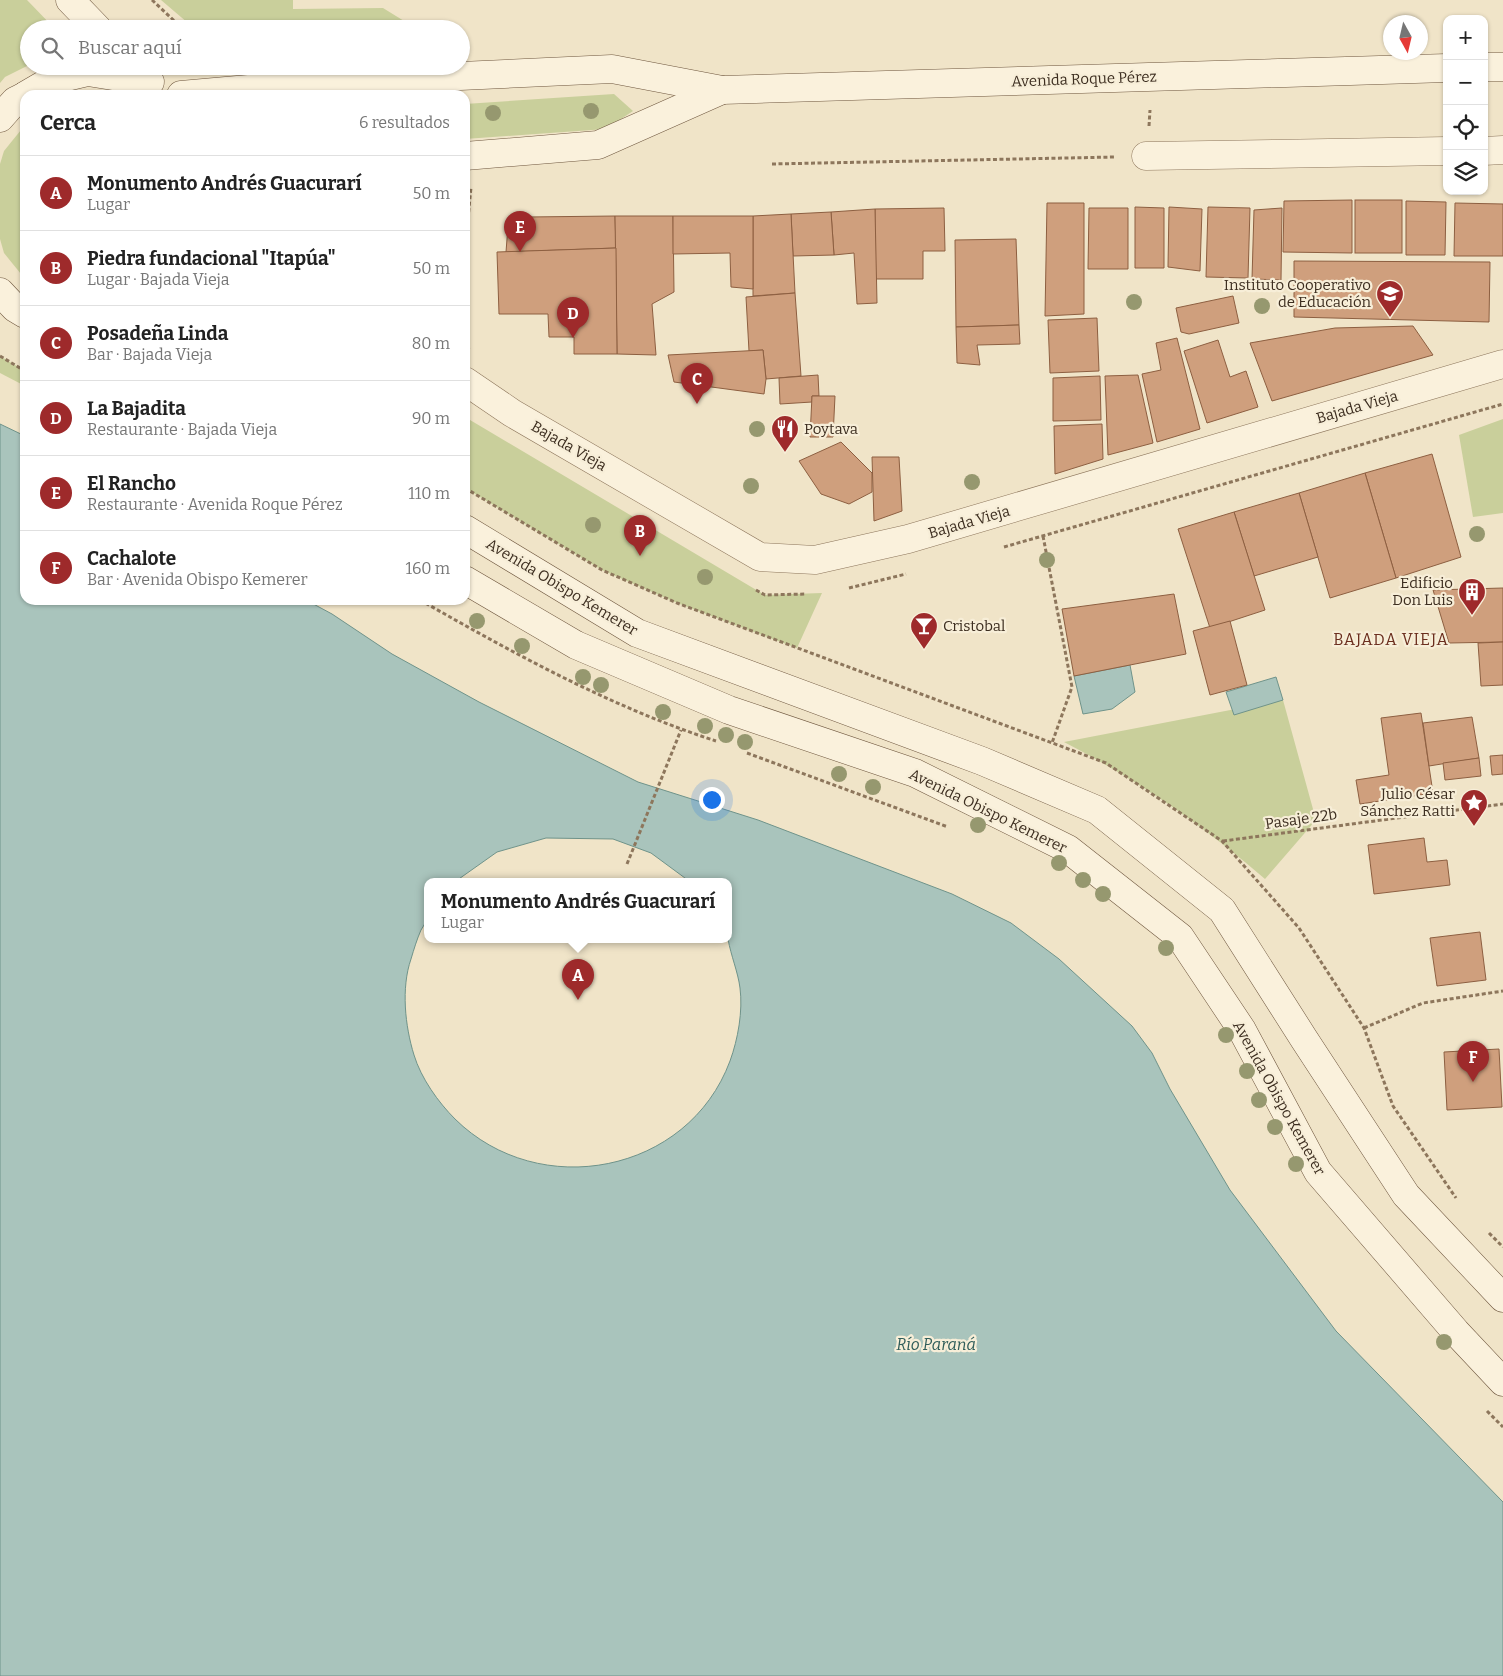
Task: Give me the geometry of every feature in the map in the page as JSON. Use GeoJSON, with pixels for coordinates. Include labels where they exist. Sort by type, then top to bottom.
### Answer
{"type":"FeatureCollection","features":[{"type":"Feature","properties":{"kind":"main road"},"geometry":{"type":"LineString","coordinates":[[70,0],[90,20]]}},
{"type":"Feature","properties":{"kind":"main road"},"geometry":{"type":"LineString","coordinates":[[82,0],[93,20]]}},
{"type":"Feature","properties":{"kind":"main road"},"geometry":{"type":"LineString","coordinates":[[1488,67],[1503,66]]}},
{"type":"Feature","properties":{"kind":"main road","name":"Avenida Roque Pérez"},"geometry":{"type":"LineString","coordinates":[[238,90],[328,82],[612,70],[722,90],[1443,68]]}},
{"type":"Feature","properties":{"kind":"main road"},"geometry":{"type":"LineString","coordinates":[[34,90],[50,81],[75,75]]}},
{"type":"Feature","properties":{"kind":"main road"},"geometry":{"type":"LineString","coordinates":[[144,75],[166,90]]}},
{"type":"Feature","properties":{"kind":"main road","name":"Avenida Roque Pérez"},"geometry":{"type":"LineString","coordinates":[[470,156],[598,146],[722,90]]}},
{"type":"Feature","properties":{"kind":"main road"},"geometry":{"type":"LineString","coordinates":[[0,118],[20,98]]}},
{"type":"Feature","properties":{"kind":"main road"},"geometry":{"type":"LineString","coordinates":[[1147,143],[1443,151]]}},
{"type":"Feature","properties":{"kind":"main road"},"geometry":{"type":"LineString","coordinates":[[1488,151],[1503,150]]}},
{"type":"Feature","properties":{"kind":"main road"},"geometry":{"type":"LineString","coordinates":[[0,292],[20,311]]}},
{"type":"Feature","properties":{"kind":"main road","name":"Bajada Vieja"},"geometry":{"type":"LineString","coordinates":[[470,385],[512,413],[760,557],[814,560],[908,539],[1503,364]]}},
{"type":"Feature","properties":{"kind":"main road","name":"Avenida Obispo Kemerer"},"geometry":{"type":"LineString","coordinates":[[470,533],[637,633],[982,760],[1097,810],[1222,910],[1304,1040],[1406,1195],[1503,1298]]}},
{"type":"Feature","properties":{"kind":"main road","name":"Avenida Obispo Kemerer"},"geometry":{"type":"LineString","coordinates":[[470,583],[576,645],[729,710],[915,773],[1068,849],[1180,937],[1242,1030],[1318,1172],[1456,1332],[1503,1382]]}},
{"type":"Feature","properties":{"kind":"path"},"geometry":{"type":"LineString","coordinates":[[152,0],[173,20]]}},
{"type":"Feature","properties":{"kind":"path"},"geometry":{"type":"LineString","coordinates":[[772,164],[1147,143],[1150,108]]}},
{"type":"Feature","properties":{"kind":"path"},"geometry":{"type":"LineString","coordinates":[[0,356],[20,368]]}},
{"type":"Feature","properties":{"kind":"path"},"geometry":{"type":"LineString","coordinates":[[995,549],[1503,404]]}},
{"type":"Feature","properties":{"kind":"path"},"geometry":{"type":"LineString","coordinates":[[470,491],[602,570],[677,603],[798,648]]}},
{"type":"Feature","properties":{"kind":"path"},"geometry":{"type":"LineString","coordinates":[[1043,536],[1072,687],[1052,743]]}},
{"type":"Feature","properties":{"kind":"path"},"geometry":{"type":"LineString","coordinates":[[842,589],[910,574]]}},
{"type":"Feature","properties":{"kind":"path"},"geometry":{"type":"LineString","coordinates":[[429,605],[521,657],[625,707],[681,730],[724,744]]}},
{"type":"Feature","properties":{"kind":"path"},"geometry":{"type":"LineString","coordinates":[[742,750],[956,830]]}},
{"type":"Feature","properties":{"kind":"path"},"geometry":{"type":"LineString","coordinates":[[627,864],[661,784]]}},
{"type":"Feature","properties":{"kind":"path","name":"Pasaje 22b"},"geometry":{"type":"LineString","coordinates":[[1222,841],[1503,804]]}},
{"type":"Feature","properties":{"kind":"path"},"geometry":{"type":"LineString","coordinates":[[1364,1028],[1424,1003],[1503,991]]}},
{"type":"Feature","properties":{"kind":"path"},"geometry":{"type":"LineString","coordinates":[[1484,1408],[1503,1426]]}},
{"type":"Feature","properties":{"kind":"green space"},"geometry":{"type":"Polygon","coordinates":[[[0,0],[27,0],[46,20],[20,20],[20,70],[5,77],[0,83],[0,0]]]}},
{"type":"Feature","properties":{"kind":"green space"},"geometry":{"type":"Polygon","coordinates":[[[161,0],[293,0],[293,9],[383,8],[402,20],[184,20],[161,0]]]}},
{"type":"Feature","properties":{"kind":"green space"},"geometry":{"type":"Polygon","coordinates":[[[614,94],[633,111],[606,129],[470,139],[470,104],[614,94]]]}},
{"type":"Feature","properties":{"kind":"green space"},"geometry":{"type":"Polygon","coordinates":[[[20,131],[20,273],[4,253],[0,239],[0,164],[4,151],[20,131]]]}},
{"type":"Feature","properties":{"kind":"green space"},"geometry":{"type":"Polygon","coordinates":[[[0,356],[20,368],[20,383],[0,373],[0,356]]]}},
{"type":"Feature","properties":{"kind":"green space"},"geometry":{"type":"Polygon","coordinates":[[[1503,419],[1503,513],[1473,517],[1459,435],[1503,419]]]}},
{"type":"Feature","properties":{"kind":"green space"},"geometry":{"type":"Polygon","coordinates":[[[470,420],[765,595],[822,593],[797,648],[677,603],[602,570],[470,491],[470,420]]]}},
{"type":"Feature","properties":{"kind":"green space"},"geometry":{"type":"Polygon","coordinates":[[[1283,700],[1316,820],[1265,879],[1218,840],[1169,804],[1091,756],[1064,742],[1283,700]]]}},
{"type":"Feature","properties":{"kind":"water","name":"Río Paraná"},"geometry":{"type":"Polygon","coordinates":[[[0,424],[20,434],[20,605],[315,605],[392,654],[479,702],[638,782],[758,820],[952,894],[1011,923],[1059,959],[1132,1026],[1152,1053],[1170,1089],[1230,1190],[1336,1331],[1503,1502],[1503,1676],[0,1676],[0,424]],[[546,838],[497,852],[460,878],[424,878],[424,925],[411,959],[406,982],[405,1007],[408,1032],[417,1064],[442,1105],[455,1119],[489,1145],[528,1161],[568,1167],[608,1164],[647,1151],[681,1129],[710,1099],[730,1061],[740,1015],[741,997],[739,982],[729,943],[732,943],[732,878],[685,878],[651,853],[613,839],[546,838]]]}},
{"type":"Feature","properties":{"kind":"water"},"geometry":{"type":"Polygon","coordinates":[[[1130,665],[1135,692],[1112,709],[1083,714],[1074,676],[1130,665]]]}},
{"type":"Feature","properties":{"kind":"water"},"geometry":{"type":"Polygon","coordinates":[[[1276,677],[1283,700],[1234,715],[1226,692],[1276,677]]]}},
{"type":"Feature","properties":{"kind":"building"},"geometry":{"type":"Polygon","coordinates":[[[1352,200],[1352,253],[1283,252],[1284,201],[1352,200]]]}},
{"type":"Feature","properties":{"kind":"building"},"geometry":{"type":"Polygon","coordinates":[[[1355,200],[1402,200],[1402,253],[1355,253],[1355,200]]]}},
{"type":"Feature","properties":{"kind":"building"},"geometry":{"type":"Polygon","coordinates":[[[1406,201],[1446,202],[1445,255],[1406,255],[1406,201]]]}},
{"type":"Feature","properties":{"kind":"building"},"geometry":{"type":"Polygon","coordinates":[[[1047,203],[1084,203],[1084,314],[1045,316],[1047,203]]]}},
{"type":"Feature","properties":{"kind":"building"},"geometry":{"type":"Polygon","coordinates":[[[1455,203],[1503,204],[1503,256],[1454,256],[1455,203]]]}},
{"type":"Feature","properties":{"kind":"building"},"geometry":{"type":"Polygon","coordinates":[[[1135,207],[1164,208],[1164,268],[1135,268],[1135,207]]]}},
{"type":"Feature","properties":{"kind":"building"},"geometry":{"type":"Polygon","coordinates":[[[1169,207],[1202,209],[1200,271],[1168,267],[1169,207]]]}},
{"type":"Feature","properties":{"kind":"building"},"geometry":{"type":"Polygon","coordinates":[[[1208,207],[1250,208],[1248,278],[1206,277],[1208,207]]]}},
{"type":"Feature","properties":{"kind":"building"},"geometry":{"type":"Polygon","coordinates":[[[944,208],[945,251],[923,251],[923,279],[875,279],[875,209],[944,208]]]}},
{"type":"Feature","properties":{"kind":"building"},"geometry":{"type":"Polygon","coordinates":[[[1089,208],[1128,208],[1128,269],[1088,269],[1089,208]]]}},
{"type":"Feature","properties":{"kind":"building"},"geometry":{"type":"Polygon","coordinates":[[[1282,208],[1281,280],[1252,279],[1254,210],[1282,208]]]}},
{"type":"Feature","properties":{"kind":"building"},"geometry":{"type":"Polygon","coordinates":[[[875,209],[877,303],[857,304],[854,253],[834,255],[831,212],[875,209]]]}},
{"type":"Feature","properties":{"kind":"building"},"geometry":{"type":"Polygon","coordinates":[[[831,212],[834,255],[793,256],[791,214],[831,212]]]}},
{"type":"Feature","properties":{"kind":"building"},"geometry":{"type":"Polygon","coordinates":[[[791,214],[795,293],[753,296],[753,216],[791,214]]]}},
{"type":"Feature","properties":{"kind":"building"},"geometry":{"type":"Polygon","coordinates":[[[615,216],[616,248],[506,252],[508,226],[527,217],[615,216]]]}},
{"type":"Feature","properties":{"kind":"building"},"geometry":{"type":"Polygon","coordinates":[[[615,216],[673,216],[674,292],[652,304],[656,355],[617,354],[615,216]]]}},
{"type":"Feature","properties":{"kind":"building"},"geometry":{"type":"Polygon","coordinates":[[[673,216],[753,216],[753,289],[731,287],[730,253],[673,254],[673,216]]]}},
{"type":"Feature","properties":{"kind":"building"},"geometry":{"type":"Polygon","coordinates":[[[1016,239],[1019,325],[956,327],[955,240],[1016,239]]]}},
{"type":"Feature","properties":{"kind":"building"},"geometry":{"type":"Polygon","coordinates":[[[616,248],[617,354],[574,354],[574,337],[549,337],[548,314],[499,314],[497,252],[616,248]]]}},
{"type":"Feature","properties":{"kind":"building"},"geometry":{"type":"Polygon","coordinates":[[[1294,261],[1490,262],[1489,322],[1294,317],[1294,261]]]}},
{"type":"Feature","properties":{"kind":"building"},"geometry":{"type":"Polygon","coordinates":[[[795,293],[801,376],[766,379],[763,350],[749,351],[746,297],[795,293]]]}},
{"type":"Feature","properties":{"kind":"building"},"geometry":{"type":"Polygon","coordinates":[[[1233,296],[1239,323],[1189,334],[1181,332],[1176,308],[1233,296]]]}},
{"type":"Feature","properties":{"kind":"building"},"geometry":{"type":"Polygon","coordinates":[[[1097,318],[1099,371],[1050,373],[1048,320],[1097,318]]]}},
{"type":"Feature","properties":{"kind":"building"},"geometry":{"type":"Polygon","coordinates":[[[1019,325],[1020,344],[977,345],[980,365],[957,363],[956,327],[1019,325]]]}},
{"type":"Feature","properties":{"kind":"building"},"geometry":{"type":"Polygon","coordinates":[[[1413,326],[1433,355],[1272,401],[1250,343],[1335,328],[1413,326]]]}},
{"type":"Feature","properties":{"kind":"building"},"geometry":{"type":"Polygon","coordinates":[[[1177,338],[1200,429],[1157,442],[1142,374],[1161,370],[1156,343],[1177,338]]]}},
{"type":"Feature","properties":{"kind":"building"},"geometry":{"type":"Polygon","coordinates":[[[1218,340],[1230,377],[1246,371],[1258,407],[1207,423],[1184,351],[1218,340]]]}},
{"type":"Feature","properties":{"kind":"building"},"geometry":{"type":"Polygon","coordinates":[[[763,350],[766,379],[764,394],[674,382],[668,355],[763,350]]]}},
{"type":"Feature","properties":{"kind":"building"},"geometry":{"type":"Polygon","coordinates":[[[818,375],[819,396],[812,396],[812,402],[780,404],[779,378],[818,375]]]}},
{"type":"Feature","properties":{"kind":"building"},"geometry":{"type":"Polygon","coordinates":[[[1138,375],[1153,443],[1108,455],[1105,376],[1138,375]]]}},
{"type":"Feature","properties":{"kind":"building"},"geometry":{"type":"Polygon","coordinates":[[[1100,376],[1101,420],[1053,421],[1053,378],[1100,376]]]}},
{"type":"Feature","properties":{"kind":"building"},"geometry":{"type":"Polygon","coordinates":[[[812,396],[835,396],[833,437],[810,437],[812,396]]]}},
{"type":"Feature","properties":{"kind":"building"},"geometry":{"type":"Polygon","coordinates":[[[1102,424],[1103,459],[1055,474],[1054,426],[1102,424]]]}},
{"type":"Feature","properties":{"kind":"building"},"geometry":{"type":"Polygon","coordinates":[[[841,442],[872,473],[872,492],[849,504],[821,494],[799,461],[841,442]]]}},
{"type":"Feature","properties":{"kind":"building"},"geometry":{"type":"Polygon","coordinates":[[[1432,454],[1461,557],[1396,578],[1365,473],[1432,454]]]}},
{"type":"Feature","properties":{"kind":"building"},"geometry":{"type":"Polygon","coordinates":[[[872,457],[899,457],[902,511],[874,521],[872,457]]]}},
{"type":"Feature","properties":{"kind":"building"},"geometry":{"type":"Polygon","coordinates":[[[1365,473],[1396,578],[1330,598],[1299,493],[1365,473]]]}},
{"type":"Feature","properties":{"kind":"building"},"geometry":{"type":"Polygon","coordinates":[[[1299,493],[1318,557],[1254,576],[1234,512],[1299,493]]]}},
{"type":"Feature","properties":{"kind":"building"},"geometry":{"type":"Polygon","coordinates":[[[1234,512],[1265,610],[1210,628],[1178,529],[1234,512]]]}},
{"type":"Feature","properties":{"kind":"building","name":"Edificio Don Luis"},"geometry":{"type":"Polygon","coordinates":[[[1503,588],[1503,642],[1449,643],[1433,590],[1503,588]]]}},
{"type":"Feature","properties":{"kind":"building"},"geometry":{"type":"Polygon","coordinates":[[[1174,594],[1186,654],[1074,676],[1062,609],[1174,594]]]}},
{"type":"Feature","properties":{"kind":"building"},"geometry":{"type":"Polygon","coordinates":[[[1230,621],[1247,685],[1210,695],[1193,631],[1230,621]]]}},
{"type":"Feature","properties":{"kind":"building"},"geometry":{"type":"Polygon","coordinates":[[[1503,642],[1503,685],[1481,686],[1478,643],[1503,642]]]}},
{"type":"Feature","properties":{"kind":"building"},"geometry":{"type":"Polygon","coordinates":[[[1421,713],[1433,793],[1360,804],[1356,780],[1389,775],[1381,718],[1421,713]]]}},
{"type":"Feature","properties":{"kind":"building"},"geometry":{"type":"Polygon","coordinates":[[[1472,717],[1479,758],[1429,766],[1423,723],[1472,717]]]}},
{"type":"Feature","properties":{"kind":"building"},"geometry":{"type":"Polygon","coordinates":[[[1503,755],[1503,774],[1492,775],[1490,756],[1503,755]]]}},
{"type":"Feature","properties":{"kind":"building"},"geometry":{"type":"Polygon","coordinates":[[[1479,758],[1481,776],[1445,780],[1443,763],[1479,758]]]}},
{"type":"Feature","properties":{"kind":"building"},"geometry":{"type":"Polygon","coordinates":[[[1424,838],[1427,862],[1447,860],[1450,885],[1374,894],[1368,845],[1424,838]]]}},
{"type":"Feature","properties":{"kind":"building"},"geometry":{"type":"Polygon","coordinates":[[[1480,932],[1486,980],[1437,986],[1430,938],[1480,932]]]}},
{"type":"Feature","properties":{"kind":"building"},"geometry":{"type":"Polygon","coordinates":[[[1499,1049],[1502,1107],[1447,1110],[1444,1052],[1499,1049]]]}},
{"type":"Feature","properties":{"kind":"place","name":"El Rancho"},"geometry":{"type":"Point","coordinates":[520,252]}},
{"type":"Feature","properties":{"kind":"place","name":"Instituto Cooperativo de Educación"},"geometry":{"type":"Point","coordinates":[1390,318]}},
{"type":"Feature","properties":{"kind":"place","name":"La Bajadita"},"geometry":{"type":"Point","coordinates":[573,338]}},
{"type":"Feature","properties":{"kind":"place","name":"Posadeña Linda"},"geometry":{"type":"Point","coordinates":[697,404]}},
{"type":"Feature","properties":{"kind":"place","name":"Poytava"},"geometry":{"type":"Point","coordinates":[785,453]}},
{"type":"Feature","properties":{"kind":"place","name":"Piedra fundacional \"Itapúa\""},"geometry":{"type":"Point","coordinates":[640,556]}},
{"type":"Feature","properties":{"kind":"place","name":"Edificio Don Luis"},"geometry":{"type":"Point","coordinates":[1472,616]}},
{"type":"Feature","properties":{"kind":"place","name":"Cristobal"},"geometry":{"type":"Point","coordinates":[924,650]}},
{"type":"Feature","properties":{"kind":"place","name":"Julio César Sánchez Ratti"},"geometry":{"type":"Point","coordinates":[1474,827]}},
{"type":"Feature","properties":{"kind":"place","name":"Monumento Andrés Guacurarí"},"geometry":{"type":"Point","coordinates":[578,1000]}},
{"type":"Feature","properties":{"kind":"place","name":"Cachalote"},"geometry":{"type":"Point","coordinates":[1473,1082]}},
{"type":"Feature","properties":{"kind":"district","name":"BAJADA VIEJA"},"geometry":{"type":"Point","coordinates":[1391,639]}}]}
